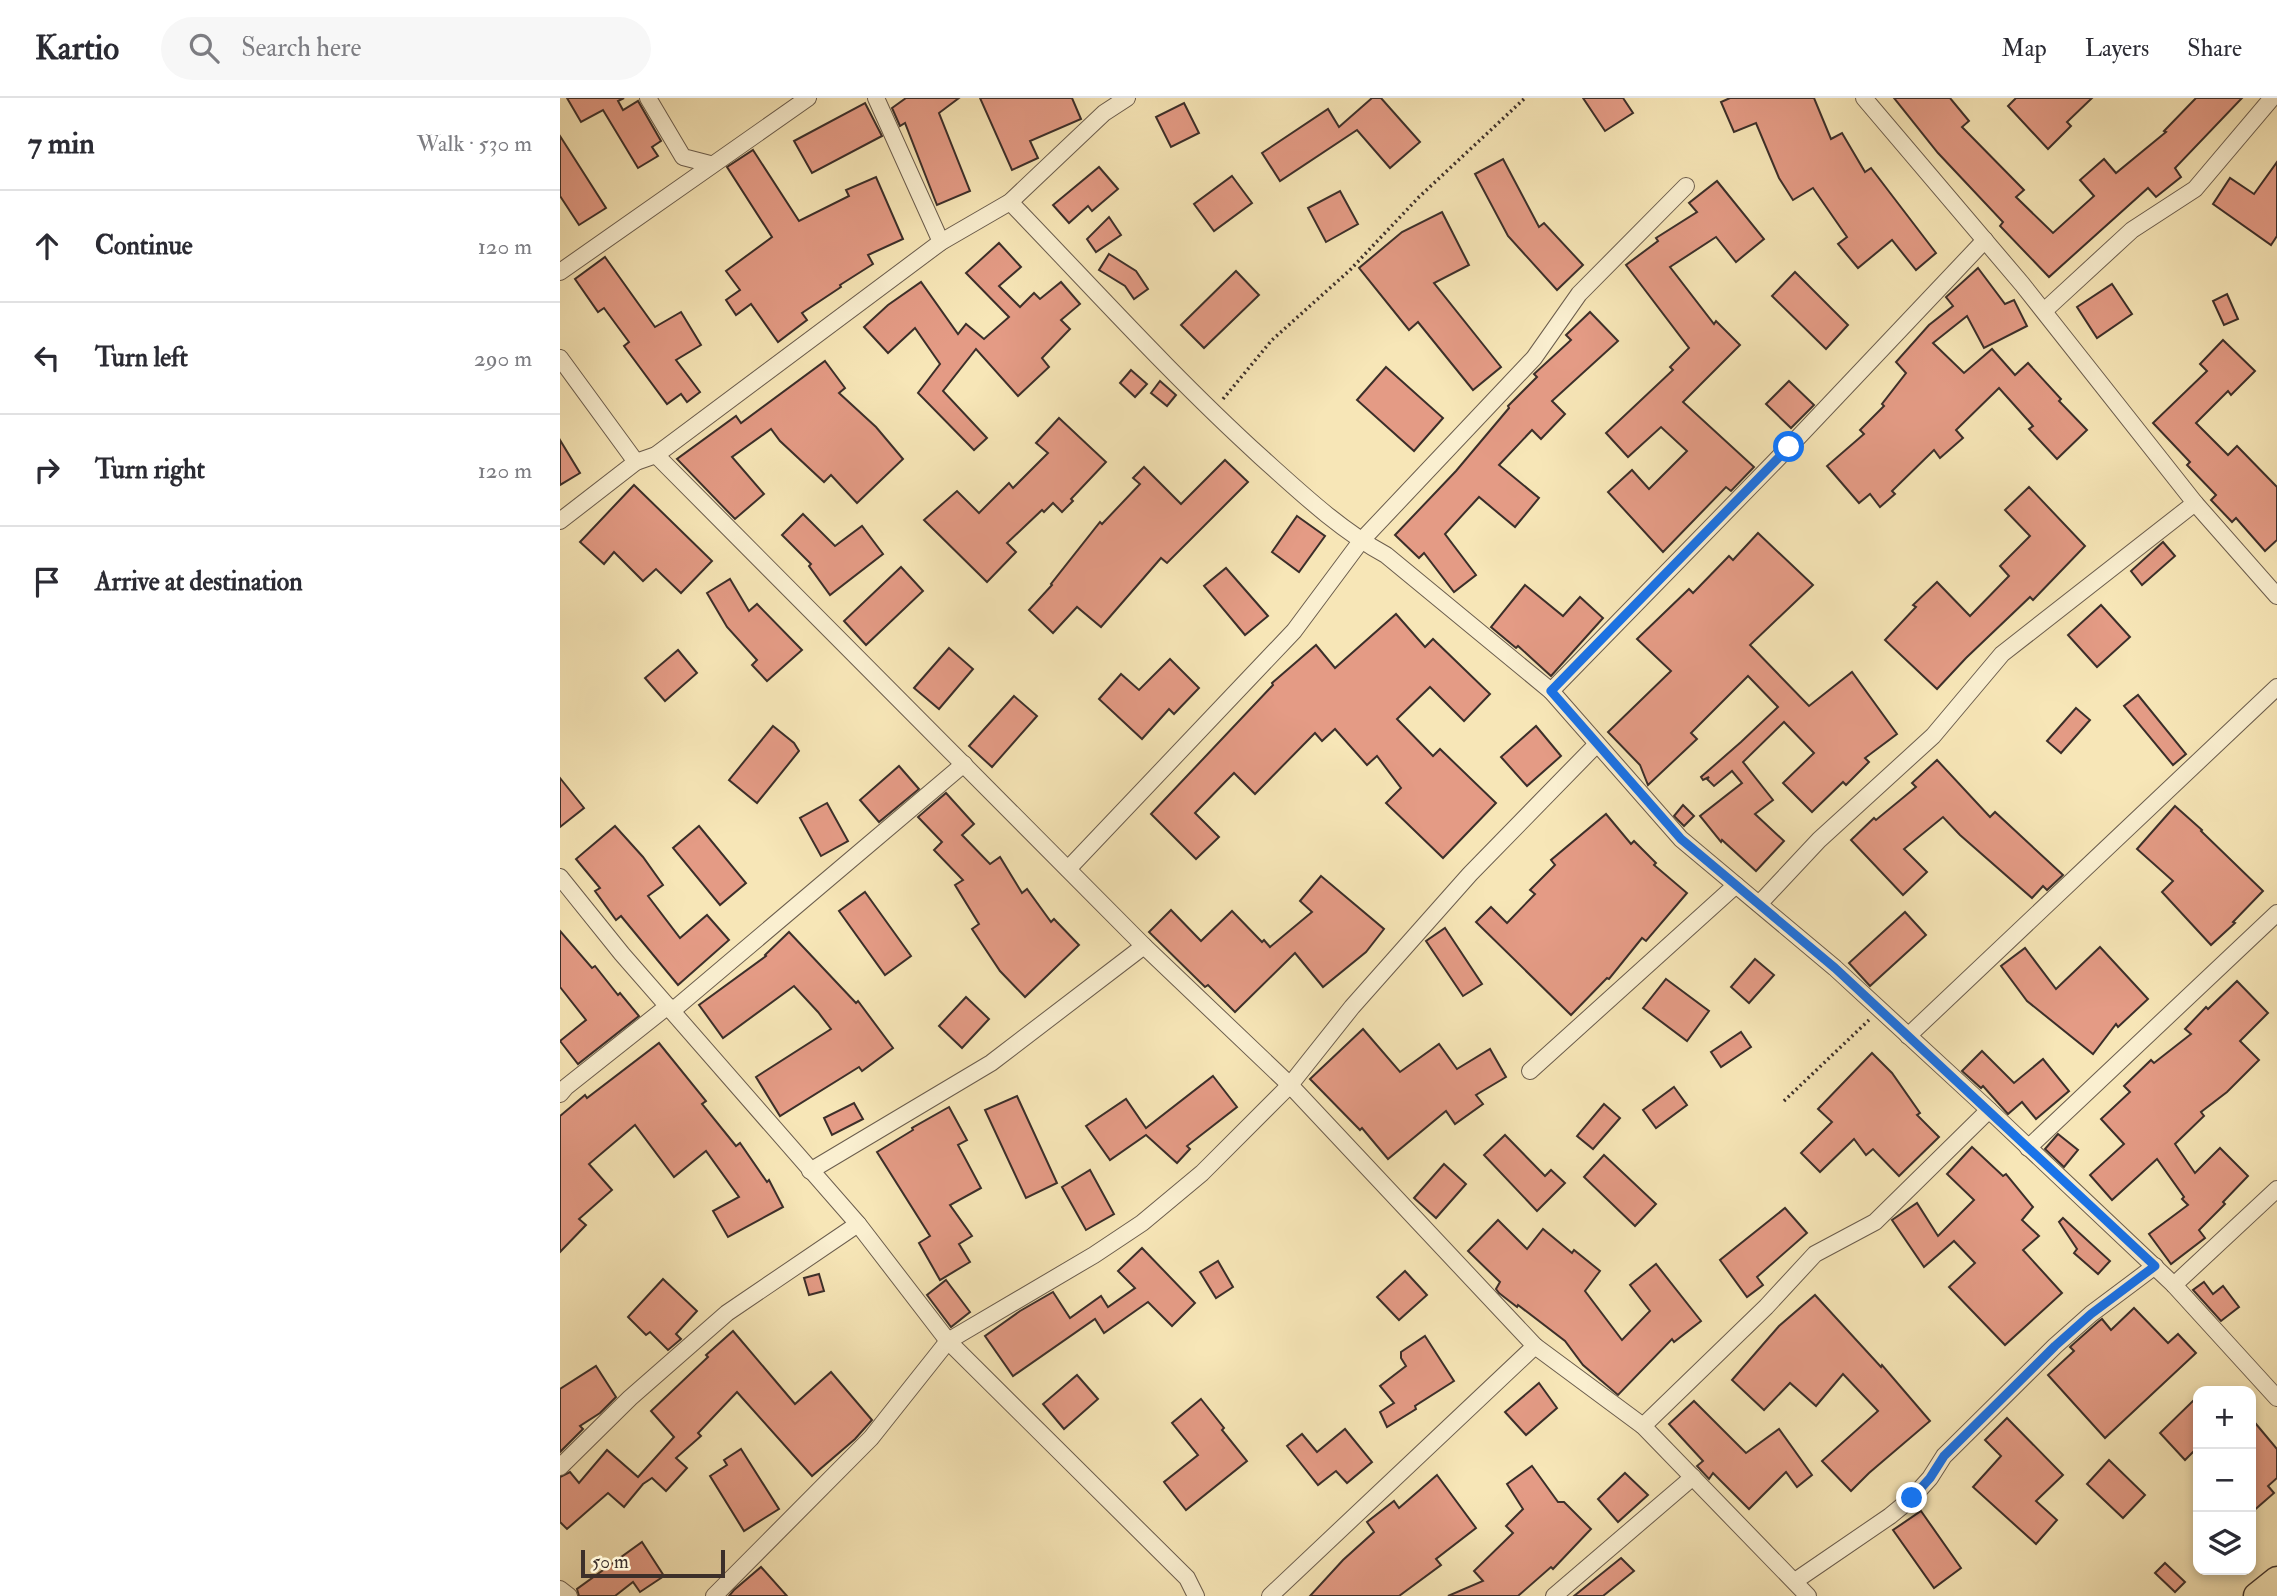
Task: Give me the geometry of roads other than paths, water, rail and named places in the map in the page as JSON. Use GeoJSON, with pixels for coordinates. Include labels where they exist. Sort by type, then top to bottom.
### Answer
{"type":"FeatureCollection","features":[{"type":"Feature","properties":{"kind":"main road"},"geometry":{"type":"LineString","coordinates":[[2257,1596],[2277,1580]]}},
{"type":"Feature","properties":{"kind":"street"},"geometry":{"type":"LineString","coordinates":[[648,98],[683,157],[710,164]]}},
{"type":"Feature","properties":{"kind":"street"},"geometry":{"type":"LineString","coordinates":[[560,272],[807,98]]}},
{"type":"Feature","properties":{"kind":"street"},"geometry":{"type":"LineString","coordinates":[[876,98],[941,242]]}},
{"type":"Feature","properties":{"kind":"street"},"geometry":{"type":"LineString","coordinates":[[1096,98],[1104,113]]}},
{"type":"Feature","properties":{"kind":"street"},"geometry":{"type":"LineString","coordinates":[[560,521],[636,462],[656,455],[941,242],[1010,202],[1104,113],[1127,98]]}},
{"type":"Feature","properties":{"kind":"street"},"geometry":{"type":"LineString","coordinates":[[1864,98],[2043,311],[2195,503],[2277,596]]}},
{"type":"Feature","properties":{"kind":"street"},"geometry":{"type":"LineString","coordinates":[[2043,311],[2132,230],[2194,189],[2272,98]]}},
{"type":"Feature","properties":{"kind":"street"},"geometry":{"type":"LineString","coordinates":[[1068,869],[1294,631],[1362,541],[1534,358],[1579,294],[1686,186]]}},
{"type":"Feature","properties":{"kind":"street"},"geometry":{"type":"LineString","coordinates":[[1010,202],[1212,411],[1296,489],[1362,541],[1387,555],[1551,691],[1681,839],[1835,968],[1989,1110],[2155,1266],[2277,1398]]}},
{"type":"Feature","properties":{"kind":"street"},"geometry":{"type":"LineString","coordinates":[[1551,691],[1789,447],[1984,240]]}},
{"type":"Feature","properties":{"kind":"street"},"geometry":{"type":"LineString","coordinates":[[560,358],[636,462]]}},
{"type":"Feature","properties":{"kind":"street"},"geometry":{"type":"LineString","coordinates":[[656,455],[1144,946],[1290,1085],[1535,1346],[1643,1426],[1808,1596]]}},
{"type":"Feature","properties":{"kind":"street"},"geometry":{"type":"LineString","coordinates":[[1759,904],[1819,839],[1933,736],[2002,654],[2195,503]]}},
{"type":"Feature","properties":{"kind":"street"},"geometry":{"type":"LineString","coordinates":[[1908,1036],[2277,687]]}},
{"type":"Feature","properties":{"kind":"street"},"geometry":{"type":"LineString","coordinates":[[714,1596],[871,1438],[948,1341],[1094,1255],[1142,1223],[1202,1173],[1290,1085],[1352,1007],[1461,884],[1598,744]]}},
{"type":"Feature","properties":{"kind":"street"},"geometry":{"type":"LineString","coordinates":[[560,1094],[670,1009],[964,764]]}},
{"type":"Feature","properties":{"kind":"street"},"geometry":{"type":"LineString","coordinates":[[560,877],[670,1009],[858,1224],[948,1341],[1187,1578],[1196,1596]]}},
{"type":"Feature","properties":{"kind":"street"},"geometry":{"type":"LineString","coordinates":[[1530,1071],[1736,885]]}},
{"type":"Feature","properties":{"kind":"street"},"geometry":{"type":"LineString","coordinates":[[2028,1147],[2277,913]]}},
{"type":"Feature","properties":{"kind":"street"},"geometry":{"type":"LineString","coordinates":[[810,1171],[991,1063],[1144,946]]}},
{"type":"Feature","properties":{"kind":"street"},"geometry":{"type":"LineString","coordinates":[[1643,1426],[1766,1307],[1815,1254],[1875,1222],[1989,1110]]}},
{"type":"Feature","properties":{"kind":"street"},"geometry":{"type":"LineString","coordinates":[[2174,1285],[2277,1189]]}},
{"type":"Feature","properties":{"kind":"street"},"geometry":{"type":"LineString","coordinates":[[560,1466],[630,1398],[727,1312],[858,1224]]}},
{"type":"Feature","properties":{"kind":"street"},"geometry":{"type":"LineString","coordinates":[[1795,1581],[1912,1498],[1930,1478],[1944,1456],[2055,1346],[2091,1314],[2155,1266]]}},
{"type":"Feature","properties":{"kind":"street"},"geometry":{"type":"LineString","coordinates":[[1270,1596],[1535,1346]]}},
{"type":"Feature","properties":{"kind":"street"},"geometry":{"type":"LineString","coordinates":[[1554,1596],[1693,1477]]}},
{"type":"Feature","properties":{"kind":"street"},"geometry":{"type":"LineString","coordinates":[[560,1589],[569,1596]]}}]}
